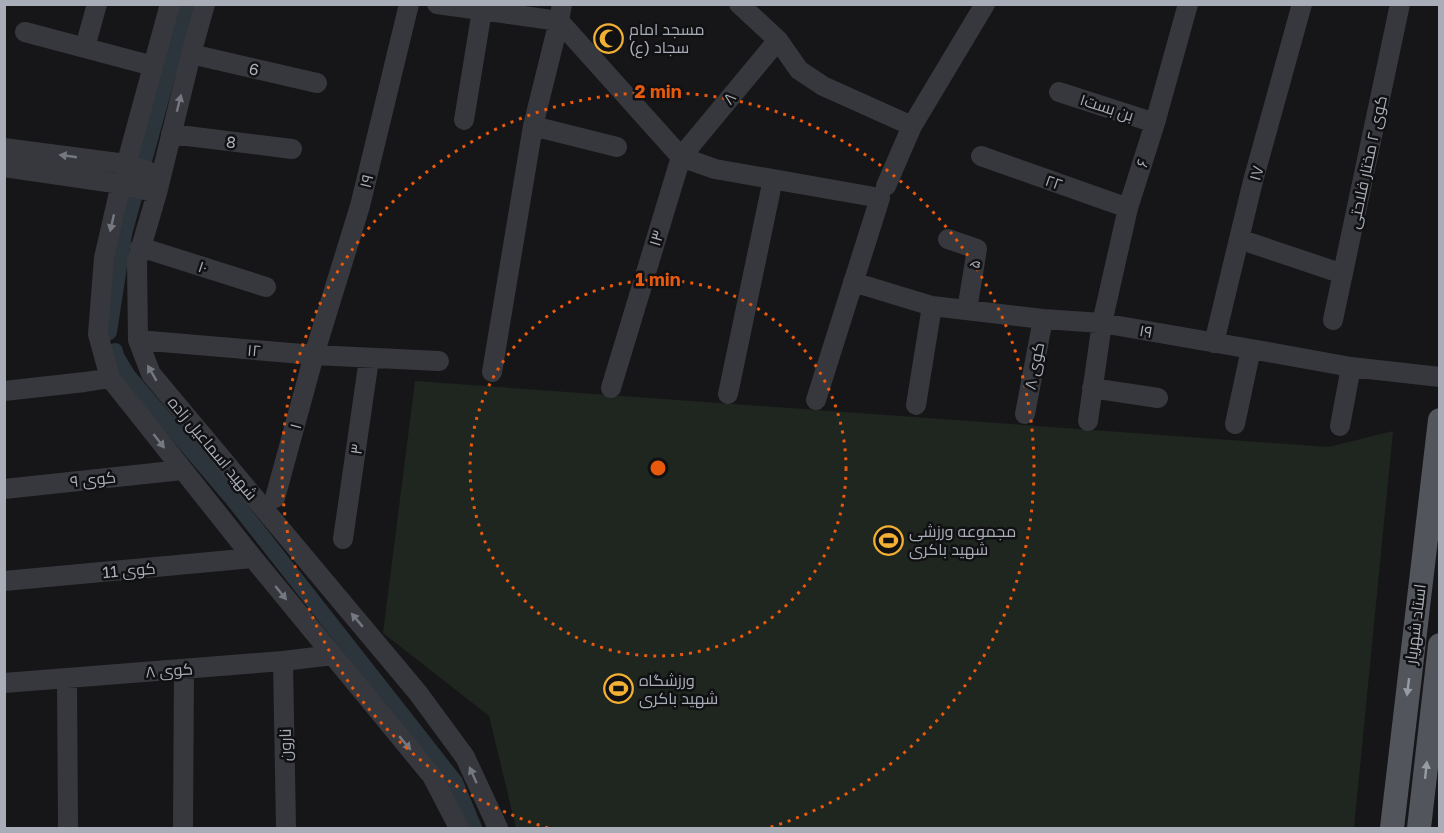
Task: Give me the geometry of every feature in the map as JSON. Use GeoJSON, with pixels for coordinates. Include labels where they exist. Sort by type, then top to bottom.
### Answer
{"type":"FeatureCollection","features":[{"type":"Feature","properties":{"kind":"main road","name":"استاد شهریار"},"geometry":{"type":"LineString","coordinates":[[1392,828],[1429,590],[1440,420]]}},
{"type":"Feature","properties":{"kind":"main road","name":"استاد شهریار"},"geometry":{"type":"LineString","coordinates":[[1419,828],[1440,645]]}},
{"type":"Feature","properties":{"kind":"street"},"geometry":{"type":"LineString","coordinates":[[85,47],[97,4]]}},
{"type":"Feature","properties":{"kind":"street"},"geometry":{"type":"LineString","coordinates":[[170,4],[120,184],[104,258],[98,334],[110,378],[253,558],[432,776],[459,828]]}},
{"type":"Feature","properties":{"kind":"street","name":"شهید اسماعیل زاده"},"geometry":{"type":"LineString","coordinates":[[205,4],[159,184],[136,261],[138,340],[151,374],[432,711],[465,757],[498,828]]}},
{"type":"Feature","properties":{"kind":"street","name":"۱۹"},"geometry":{"type":"LineString","coordinates":[[314,355],[360,206],[409,4]]}},
{"type":"Feature","properties":{"kind":"street"},"geometry":{"type":"LineString","coordinates":[[436,4],[560,13],[681,157],[715,169],[880,198],[816,400]]}},
{"type":"Feature","properties":{"kind":"street"},"geometry":{"type":"LineString","coordinates":[[738,4],[778,40],[799,70],[823,86],[912,126]]}},
{"type":"Feature","properties":{"kind":"street"},"geometry":{"type":"LineString","coordinates":[[886,186],[912,126],[985,4]]}},
{"type":"Feature","properties":{"kind":"street","name":"۶"},"geometry":{"type":"LineString","coordinates":[[1088,420],[1101,323],[1128,208],[1155,123],[1188,4]]}},
{"type":"Feature","properties":{"kind":"street","name":"۱۷"},"geometry":{"type":"LineString","coordinates":[[1214,343],[1256,170],[1302,4]]}},
{"type":"Feature","properties":{"kind":"street","name":"کوی ۲ مختار فلاحتی"},"geometry":{"type":"LineString","coordinates":[[1333,320],[1400,4]]}},
{"type":"Feature","properties":{"kind":"street"},"geometry":{"type":"LineString","coordinates":[[464,120],[482,8]]}},
{"type":"Feature","properties":{"kind":"street"},"geometry":{"type":"LineString","coordinates":[[492,372],[533,126],[560,13]]}},
{"type":"Feature","properties":{"kind":"street"},"geometry":{"type":"LineString","coordinates":[[25,32],[153,66]]}},
{"type":"Feature","properties":{"kind":"street","name":"۸"},"geometry":{"type":"LineString","coordinates":[[681,157],[778,40]]}},
{"type":"Feature","properties":{"kind":"street","name":"6"},"geometry":{"type":"LineString","coordinates":[[191,54],[317,83]]}},
{"type":"Feature","properties":{"kind":"street","name":"بن بست۱"},"geometry":{"type":"LineString","coordinates":[[1059,92],[1155,123]]}},
{"type":"Feature","properties":{"kind":"street"},"geometry":{"type":"LineString","coordinates":[[533,126],[617,147]]}},
{"type":"Feature","properties":{"kind":"street","name":"8"},"geometry":{"type":"LineString","coordinates":[[171,134],[292,149]]}},
{"type":"Feature","properties":{"kind":"street"},"geometry":{"type":"LineString","coordinates":[[4,148],[126,164],[159,184]]}},
{"type":"Feature","properties":{"kind":"street","name":"۲۲"},"geometry":{"type":"LineString","coordinates":[[981,156],[1128,208]]}},
{"type":"Feature","properties":{"kind":"street","name":"۱۳"},"geometry":{"type":"LineString","coordinates":[[611,388],[681,157]]}},
{"type":"Feature","properties":{"kind":"street"},"geometry":{"type":"LineString","coordinates":[[4,166],[120,184],[159,184]]}},
{"type":"Feature","properties":{"kind":"street"},"geometry":{"type":"LineString","coordinates":[[728,394],[773,179]]}},
{"type":"Feature","properties":{"kind":"street","name":"۵"},"geometry":{"type":"LineString","coordinates":[[948,238],[977,249],[967,310]]}},
{"type":"Feature","properties":{"kind":"street"},"geometry":{"type":"LineString","coordinates":[[1239,239],[1343,274]]}},
{"type":"Feature","properties":{"kind":"street","name":"۱۰"},"geometry":{"type":"LineString","coordinates":[[140,247],[266,287]]}},
{"type":"Feature","properties":{"kind":"street","name":"۱۹"},"geometry":{"type":"LineString","coordinates":[[853,282],[932,306],[1043,319],[1101,323],[1351,367],[1440,376]]}},
{"type":"Feature","properties":{"kind":"street"},"geometry":{"type":"LineString","coordinates":[[916,405],[932,306]]}},
{"type":"Feature","properties":{"kind":"street","name":"کوی ۸"},"geometry":{"type":"LineString","coordinates":[[1025,414],[1043,319]]}},
{"type":"Feature","properties":{"kind":"street","name":"۱۲"},"geometry":{"type":"LineString","coordinates":[[138,340],[314,355],[439,361]]}},
{"type":"Feature","properties":{"kind":"street"},"geometry":{"type":"LineString","coordinates":[[1235,424],[1251,349]]}},
{"type":"Feature","properties":{"kind":"street","name":"۱"},"geometry":{"type":"LineString","coordinates":[[276,498],[314,355]]}},
{"type":"Feature","properties":{"kind":"street","name":"۳"},"geometry":{"type":"LineString","coordinates":[[343,539],[369,358]]}},
{"type":"Feature","properties":{"kind":"street"},"geometry":{"type":"LineString","coordinates":[[1340,426],[1351,367]]}},
{"type":"Feature","properties":{"kind":"street"},"geometry":{"type":"LineString","coordinates":[[4,391],[110,378]]}},
{"type":"Feature","properties":{"kind":"street"},"geometry":{"type":"LineString","coordinates":[[1092,388],[1158,398]]}},
{"type":"Feature","properties":{"kind":"street","name":"کوی ۹"},"geometry":{"type":"LineString","coordinates":[[4,489],[182,470]]}},
{"type":"Feature","properties":{"kind":"street","name":"کوی 11"},"geometry":{"type":"LineString","coordinates":[[4,581],[253,558]]}},
{"type":"Feature","properties":{"kind":"street","name":"کوی ۸"},"geometry":{"type":"LineString","coordinates":[[4,683],[333,656]]}},
{"type":"Feature","properties":{"kind":"street","name":"نارون"},"geometry":{"type":"LineString","coordinates":[[283,661],[286,828]]}},
{"type":"Feature","properties":{"kind":"street"},"geometry":{"type":"LineString","coordinates":[[183,828],[184,669]]}},
{"type":"Feature","properties":{"kind":"street"},"geometry":{"type":"LineString","coordinates":[[66,678],[68,828]]}},
{"type":"Feature","properties":{"kind":"shaded area","name":"مجموعه ورزشی شهید باکری"},"geometry":{"type":"Polygon","coordinates":[[[415,381],[1329,447],[1393,431],[1354,828],[516,828],[489,716],[383,633],[415,381]]]}},
{"type":"Feature","properties":{"kind":"waterway"},"geometry":{"type":"LineString","coordinates":[[109,332],[124,234],[187,4]]}},
{"type":"Feature","properties":{"kind":"waterway"},"geometry":{"type":"LineString","coordinates":[[115,351],[128,376],[232,498],[455,782],[474,828]]}},
{"type":"Feature","properties":{"kind":"place","name":"مسجد امام سجاد (ع)"},"geometry":{"type":"Point","coordinates":[608,38]}},
{"type":"Feature","properties":{"kind":"place","name":"مجموعه ورزشی شهید باکری"},"geometry":{"type":"Point","coordinates":[888,540]}},
{"type":"Feature","properties":{"kind":"place","name":"ورزشگاه شهید باکری"},"geometry":{"type":"Point","coordinates":[618,689]}}]}
